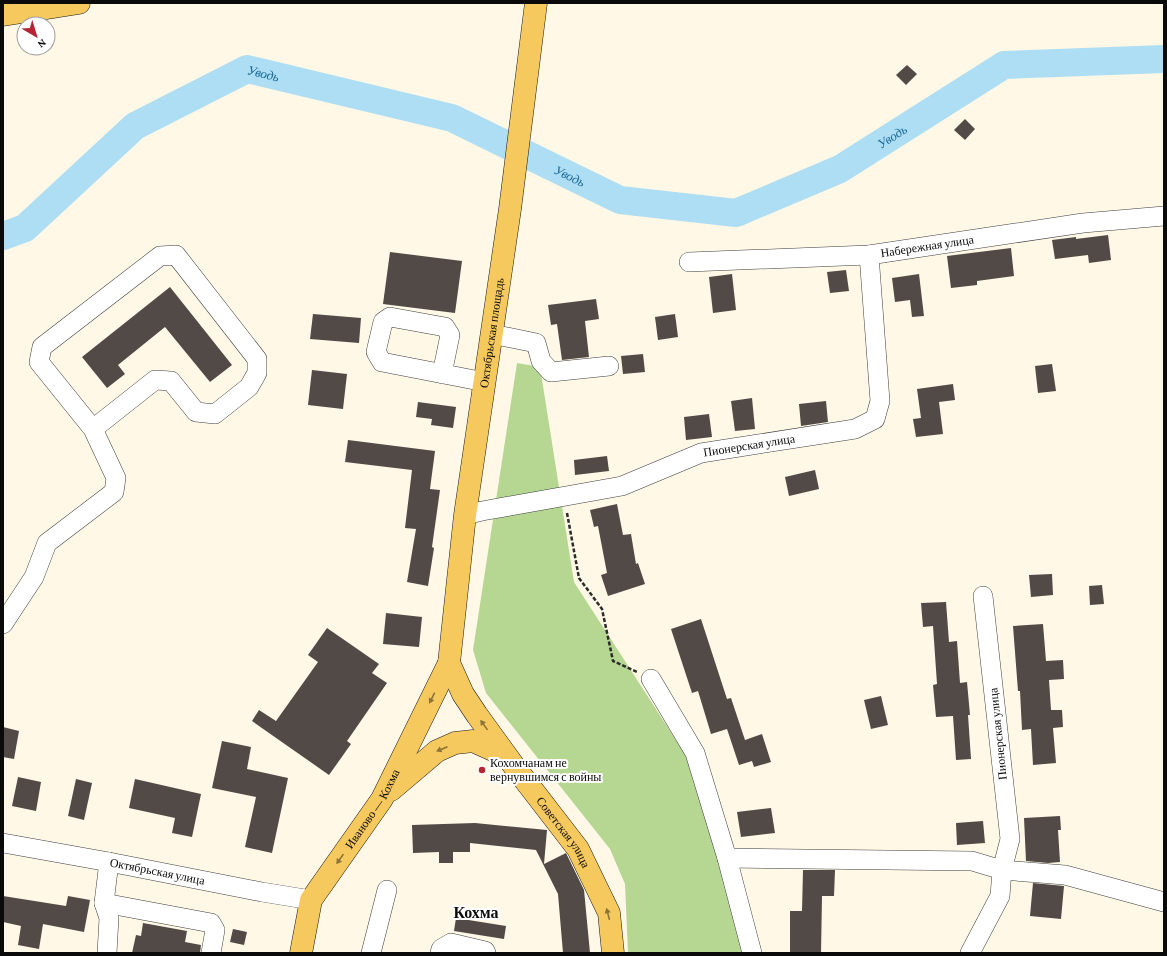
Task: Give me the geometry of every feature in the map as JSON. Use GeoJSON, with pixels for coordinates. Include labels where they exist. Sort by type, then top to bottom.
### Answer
{"type":"FeatureCollection","features":[{"type":"Feature","properties":{"kind":"main road"},"geometry":{"type":"LineString","coordinates":[[3,15],[79,3]]}},
{"type":"Feature","properties":{"kind":"main road","name":"Октябрьская площадь"},"geometry":{"type":"LineString","coordinates":[[449,663],[465,515],[510,209],[536,3]]}},
{"type":"Feature","properties":{"kind":"main road","name":"Советская улица"},"geometry":{"type":"LineString","coordinates":[[449,663],[464,694],[514,766],[578,849],[609,913],[613,953]]}},
{"type":"Feature","properties":{"kind":"main road","name":"Иваново — Кохма"},"geometry":{"type":"LineString","coordinates":[[301,953],[311,900],[382,799],[449,663]]}},
{"type":"Feature","properties":{"kind":"main road"},"geometry":{"type":"LineString","coordinates":[[382,799],[436,751],[455,743],[473,741],[495,751],[514,766]]}},
{"type":"Feature","properties":{"kind":"street","name":"Набережная улица"},"geometry":{"type":"LineString","coordinates":[[689,262],[869,255],[1083,223],[1164,216]]}},
{"type":"Feature","properties":{"kind":"street"},"geometry":{"type":"LineString","coordinates":[[3,624],[34,577],[47,543],[114,492],[116,478],[93,429],[39,362],[42,347],[160,256],[176,255],[257,359],[257,373],[249,387],[215,414],[196,412],[171,381],[155,380],[93,429]]}},
{"type":"Feature","properties":{"kind":"street","name":"Пионерская улица"},"geometry":{"type":"LineString","coordinates":[[465,515],[622,486],[701,453],[855,429],[875,419],[880,401],[869,255]]}},
{"type":"Feature","properties":{"kind":"street"},"geometry":{"type":"LineString","coordinates":[[492,334],[536,343],[541,361],[551,372],[609,366]]}},
{"type":"Feature","properties":{"kind":"street"},"geometry":{"type":"LineString","coordinates":[[442,374],[485,382]]}},
{"type":"Feature","properties":{"kind":"street","name":"Пионерская улица"},"geometry":{"type":"LineString","coordinates":[[970,953],[1000,896],[1002,870],[1010,840],[983,596]]}},
{"type":"Feature","properties":{"kind":"street"},"geometry":{"type":"LineString","coordinates":[[651,679],[695,753],[727,858],[752,953]]}},
{"type":"Feature","properties":{"kind":"street","name":"Октябрьская улица"},"geometry":{"type":"LineString","coordinates":[[3,843],[311,900]]}},
{"type":"Feature","properties":{"kind":"street"},"geometry":{"type":"LineString","coordinates":[[727,858],[972,861],[1002,870],[1065,876],[1164,902]]}},
{"type":"Feature","properties":{"kind":"street"},"geometry":{"type":"LineString","coordinates":[[107,953],[109,918],[104,903],[109,862]]}},
{"type":"Feature","properties":{"kind":"street"},"geometry":{"type":"LineString","coordinates":[[371,953],[387,890]]}},
{"type":"Feature","properties":{"kind":"street"},"geometry":{"type":"LineString","coordinates":[[104,903],[211,923],[215,930],[211,953]]}},
{"type":"Feature","properties":{"kind":"street"},"geometry":{"type":"LineString","coordinates":[[440,953],[441,949],[451,943],[485,951],[486,953]]}},
{"type":"Feature","properties":{"kind":"path"},"geometry":{"type":"LineString","coordinates":[[564,496],[579,578],[602,609],[613,660],[651,679]]}},
{"type":"Feature","properties":{"kind":"green space"},"geometry":{"type":"Polygon","coordinates":[[[517,363],[540,367],[574,582],[692,765],[745,953],[628,953],[625,884],[610,849],[486,693],[473,650],[517,363]]]}},
{"type":"Feature","properties":{"kind":"building"},"geometry":{"type":"Polygon","coordinates":[[[907,65],[917,74],[906,85],[896,75],[907,65]]]}},
{"type":"Feature","properties":{"kind":"building"},"geometry":{"type":"Polygon","coordinates":[[[965,119],[975,129],[965,140],[954,130],[965,119]]]}},
{"type":"Feature","properties":{"kind":"building"},"geometry":{"type":"Polygon","coordinates":[[[1108,235],[1111,260],[1089,263],[1088,255],[1055,259],[1052,240],[1108,235]]]}},
{"type":"Feature","properties":{"kind":"building"},"geometry":{"type":"Polygon","coordinates":[[[1011,248],[1014,276],[977,281],[977,285],[951,288],[947,256],[1011,248]]]}},
{"type":"Feature","properties":{"kind":"building"},"geometry":{"type":"Polygon","coordinates":[[[390,252],[462,261],[455,313],[383,304],[390,252]]]}},
{"type":"Feature","properties":{"kind":"building"},"geometry":{"type":"Polygon","coordinates":[[[846,270],[849,291],[830,293],[827,272],[846,270]]]}},
{"type":"Feature","properties":{"kind":"building"},"geometry":{"type":"Polygon","coordinates":[[[732,274],[736,310],[713,313],[709,277],[732,274]]]}},
{"type":"Feature","properties":{"kind":"building"},"geometry":{"type":"Polygon","coordinates":[[[919,274],[924,316],[912,317],[910,300],[895,302],[892,278],[919,274]]]}},
{"type":"Feature","properties":{"kind":"building"},"geometry":{"type":"Polygon","coordinates":[[[170,287],[232,365],[210,382],[165,327],[118,365],[125,374],[107,388],[82,357],[170,287]]]}},
{"type":"Feature","properties":{"kind":"building"},"geometry":{"type":"Polygon","coordinates":[[[596,299],[599,319],[585,321],[589,357],[562,360],[557,324],[551,325],[548,305],[596,299]]]}},
{"type":"Feature","properties":{"kind":"building"},"geometry":{"type":"Polygon","coordinates":[[[313,314],[361,318],[359,343],[310,339],[313,314]]]}},
{"type":"Feature","properties":{"kind":"building"},"geometry":{"type":"Polygon","coordinates":[[[675,314],[678,337],[658,340],[655,317],[675,314]]]}},
{"type":"Feature","properties":{"kind":"building"},"geometry":{"type":"Polygon","coordinates":[[[643,354],[645,372],[623,374],[621,356],[643,354]]]}},
{"type":"Feature","properties":{"kind":"building"},"geometry":{"type":"Polygon","coordinates":[[[1052,364],[1056,391],[1038,393],[1035,366],[1052,364]]]}},
{"type":"Feature","properties":{"kind":"building"},"geometry":{"type":"Polygon","coordinates":[[[312,370],[347,374],[343,409],[308,405],[312,370]]]}},
{"type":"Feature","properties":{"kind":"building"},"geometry":{"type":"Polygon","coordinates":[[[953,384],[955,400],[939,402],[943,434],[916,437],[913,419],[921,418],[917,389],[953,384]]]}},
{"type":"Feature","properties":{"kind":"building"},"geometry":{"type":"Polygon","coordinates":[[[752,398],[755,429],[735,431],[731,401],[752,398]]]}},
{"type":"Feature","properties":{"kind":"building"},"geometry":{"type":"Polygon","coordinates":[[[826,401],[828,422],[801,426],[799,404],[826,401]]]}},
{"type":"Feature","properties":{"kind":"building"},"geometry":{"type":"Polygon","coordinates":[[[418,402],[456,407],[453,428],[431,425],[432,419],[416,417],[418,402]]]}},
{"type":"Feature","properties":{"kind":"building"},"geometry":{"type":"Polygon","coordinates":[[[709,414],[712,437],[686,440],[684,417],[709,414]]]}},
{"type":"Feature","properties":{"kind":"building"},"geometry":{"type":"Polygon","coordinates":[[[348,440],[435,451],[430,489],[440,490],[432,547],[434,548],[428,586],[407,582],[416,529],[405,528],[412,470],[345,462],[348,440]]]}},
{"type":"Feature","properties":{"kind":"building"},"geometry":{"type":"Polygon","coordinates":[[[607,456],[609,471],[575,475],[574,460],[607,456]]]}},
{"type":"Feature","properties":{"kind":"building"},"geometry":{"type":"Polygon","coordinates":[[[815,470],[819,489],[789,496],[785,477],[815,470]]]}},
{"type":"Feature","properties":{"kind":"building"},"geometry":{"type":"Polygon","coordinates":[[[617,504],[623,535],[631,534],[636,564],[638,563],[645,584],[608,596],[601,575],[607,573],[598,526],[594,527],[590,510],[617,504]]]}},
{"type":"Feature","properties":{"kind":"building"},"geometry":{"type":"Polygon","coordinates":[[[1052,574],[1053,595],[1031,597],[1029,575],[1052,574]]]}},
{"type":"Feature","properties":{"kind":"building"},"geometry":{"type":"Polygon","coordinates":[[[1102,585],[1104,604],[1090,605],[1089,586],[1102,585]]]}},
{"type":"Feature","properties":{"kind":"building"},"geometry":{"type":"Polygon","coordinates":[[[946,602],[949,642],[957,641],[960,683],[967,682],[970,715],[968,715],[971,759],[956,760],[953,716],[936,717],[933,685],[937,684],[933,626],[923,627],[921,603],[946,602]]]}},
{"type":"Feature","properties":{"kind":"building"},"geometry":{"type":"Polygon","coordinates":[[[386,613],[422,617],[419,647],[383,644],[386,613]]]}},
{"type":"Feature","properties":{"kind":"building"},"geometry":{"type":"Polygon","coordinates":[[[701,619],[727,699],[731,698],[745,740],[762,734],[771,762],[754,767],[752,761],[739,765],[727,729],[711,734],[698,691],[692,693],[671,629],[701,619]]]}},
{"type":"Feature","properties":{"kind":"building"},"geometry":{"type":"Polygon","coordinates":[[[1043,624],[1046,661],[1063,660],[1064,679],[1049,680],[1051,710],[1062,710],[1063,727],[1053,728],[1056,763],[1033,765],[1031,729],[1022,730],[1020,691],[1018,691],[1013,626],[1043,624]]]}},
{"type":"Feature","properties":{"kind":"building"},"geometry":{"type":"Polygon","coordinates":[[[327,628],[379,664],[372,673],[387,683],[347,741],[351,744],[329,775],[252,721],[259,710],[276,721],[318,662],[308,655],[327,628]]]}},
{"type":"Feature","properties":{"kind":"building"},"geometry":{"type":"Polygon","coordinates":[[[881,696],[888,725],[871,729],[864,700],[881,696]]]}},
{"type":"Feature","properties":{"kind":"building"},"geometry":{"type":"Polygon","coordinates":[[[3,727],[19,731],[14,759],[3,757],[3,727]]]}},
{"type":"Feature","properties":{"kind":"building"},"geometry":{"type":"Polygon","coordinates":[[[222,741],[251,747],[247,769],[288,778],[272,853],[245,847],[256,797],[212,788],[222,741]]]}},
{"type":"Feature","properties":{"kind":"building"},"geometry":{"type":"Polygon","coordinates":[[[18,777],[41,782],[36,811],[12,806],[18,777]]]}},
{"type":"Feature","properties":{"kind":"building"},"geometry":{"type":"Polygon","coordinates":[[[76,779],[92,783],[84,820],[68,816],[76,779]]]}},
{"type":"Feature","properties":{"kind":"building"},"geometry":{"type":"Polygon","coordinates":[[[135,779],[201,794],[192,837],[172,833],[175,818],[129,808],[135,779]]]}},
{"type":"Feature","properties":{"kind":"building"},"geometry":{"type":"Polygon","coordinates":[[[771,808],[775,833],[741,837],[737,812],[771,808]]]}},
{"type":"Feature","properties":{"kind":"building"},"geometry":{"type":"Polygon","coordinates":[[[1060,816],[1061,830],[1058,830],[1060,862],[1048,863],[1026,861],[1024,818],[1060,816]]]}},
{"type":"Feature","properties":{"kind":"building"},"geometry":{"type":"Polygon","coordinates":[[[983,821],[985,843],[957,845],[956,823],[983,821]]]}},
{"type":"Feature","properties":{"kind":"building"},"geometry":{"type":"Polygon","coordinates":[[[475,823],[547,830],[544,864],[566,853],[584,890],[590,953],[563,953],[558,894],[536,850],[470,843],[470,852],[453,852],[453,863],[439,863],[439,852],[413,853],[412,825],[475,823]]]}},
{"type":"Feature","properties":{"kind":"building"},"geometry":{"type":"Polygon","coordinates":[[[803,870],[835,870],[834,896],[822,896],[821,953],[790,953],[790,911],[802,911],[803,870]]]}},
{"type":"Feature","properties":{"kind":"building"},"geometry":{"type":"Polygon","coordinates":[[[1033,883],[1064,886],[1061,919],[1030,916],[1033,883]]]}},
{"type":"Feature","properties":{"kind":"building"},"geometry":{"type":"Polygon","coordinates":[[[3,896],[66,906],[68,896],[90,900],[84,932],[43,924],[39,949],[18,945],[21,926],[3,922],[3,896]]]}},
{"type":"Feature","properties":{"kind":"building"},"geometry":{"type":"Polygon","coordinates":[[[456,918],[506,926],[504,939],[454,931],[456,918]]]}},
{"type":"Feature","properties":{"kind":"building"},"geometry":{"type":"Polygon","coordinates":[[[143,923],[187,931],[185,942],[201,945],[200,953],[132,953],[136,935],[141,936],[143,923]]]}},
{"type":"Feature","properties":{"kind":"building"},"geometry":{"type":"Polygon","coordinates":[[[233,929],[247,932],[244,945],[230,942],[233,929]]]}},
{"type":"Feature","properties":{"kind":"waterway","name":"Уводь"},"geometry":{"type":"LineString","coordinates":[[3,236],[25,228],[135,126],[247,69],[452,118],[620,200],[736,213],[840,169],[1004,65],[1164,59]]}},
{"type":"Feature","properties":{"kind":"place","name":"Кохомчанам не вернувшимся с войны"},"geometry":{"type":"Point","coordinates":[482,770]}},
{"type":"Feature","properties":{"kind":"district","name":"Кохма"},"geometry":{"type":"Point","coordinates":[476,912]}}]}
